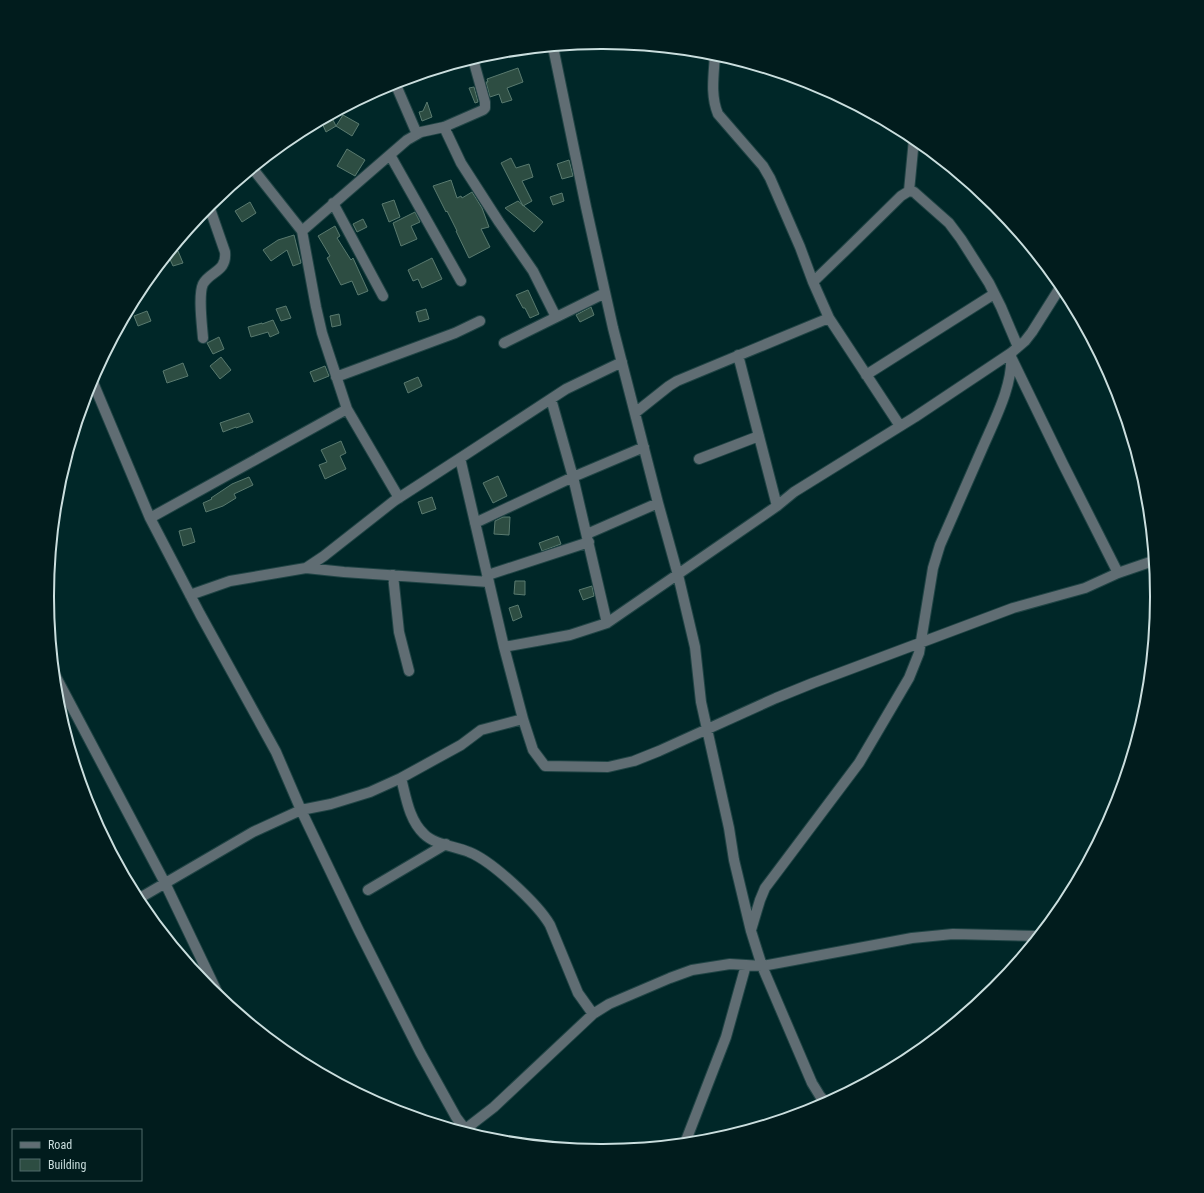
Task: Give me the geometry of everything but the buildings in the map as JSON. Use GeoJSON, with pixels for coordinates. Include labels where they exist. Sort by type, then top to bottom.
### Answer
{"type":"FeatureCollection","features":[{"type":"Feature","properties":{"kind":"street"},"geometry":{"type":"LineString","coordinates":[[554,51],[605,293],[658,503],[678,575],[695,647],[701,702],[729,828],[734,860],[751,931],[762,966],[812,1083],[822,1098]]}},
{"type":"Feature","properties":{"kind":"street"},"geometry":{"type":"LineString","coordinates":[[715,61],[713,92],[714,104],[718,114],[763,166],[770,178],[800,247],[829,318],[900,426]]}},
{"type":"Feature","properties":{"kind":"street"},"geometry":{"type":"LineString","coordinates":[[302,231],[406,140],[418,134],[444,127],[479,113],[485,108],[485,102],[475,65]]}},
{"type":"Feature","properties":{"kind":"street"},"geometry":{"type":"LineString","coordinates":[[398,89],[418,134]]}},
{"type":"Feature","properties":{"kind":"street"},"geometry":{"type":"LineString","coordinates":[[444,127],[461,163],[533,272],[556,317]]}},
{"type":"Feature","properties":{"kind":"street"},"geometry":{"type":"LineString","coordinates":[[909,192],[913,146]]}},
{"type":"Feature","properties":{"kind":"street"},"geometry":{"type":"LineString","coordinates":[[390,155],[461,281]]}},
{"type":"Feature","properties":{"kind":"street"},"geometry":{"type":"LineString","coordinates":[[256,173],[302,231],[316,307],[336,377],[347,409],[400,498]]}},
{"type":"Feature","properties":{"kind":"street"},"geometry":{"type":"LineString","coordinates":[[813,282],[901,196],[909,192],[914,192],[949,223],[989,283],[1014,353],[1062,464],[1118,573]]}},
{"type":"Feature","properties":{"kind":"street"},"geometry":{"type":"LineString","coordinates":[[333,203],[383,296]]}},
{"type":"Feature","properties":{"kind":"street"},"geometry":{"type":"LineString","coordinates":[[203,338],[200,294],[203,284],[223,266],[226,260],[225,252],[211,214]]}},
{"type":"Feature","properties":{"kind":"street"},"geometry":{"type":"LineString","coordinates":[[504,647],[570,635],[607,623],[777,506],[794,492],[1014,353],[1032,332],[1057,292]]}},
{"type":"Feature","properties":{"kind":"street"},"geometry":{"type":"LineString","coordinates":[[504,343],[605,293]]}},
{"type":"Feature","properties":{"kind":"street"},"geometry":{"type":"LineString","coordinates":[[866,374],[994,294]]}},
{"type":"Feature","properties":{"kind":"street"},"geometry":{"type":"LineString","coordinates":[[635,413],[677,381],[829,318]]}},
{"type":"Feature","properties":{"kind":"street"},"geometry":{"type":"LineString","coordinates":[[336,377],[455,333],[480,321]]}},
{"type":"Feature","properties":{"kind":"street"},"geometry":{"type":"LineString","coordinates":[[751,931],[760,900],[766,888],[859,763],[909,678],[919,653],[936,556],[1001,404],[1009,379],[1014,353]]}},
{"type":"Feature","properties":{"kind":"street"},"geometry":{"type":"LineString","coordinates":[[738,356],[777,506]]}},
{"type":"Feature","properties":{"kind":"street"},"geometry":{"type":"LineString","coordinates":[[306,568],[400,498],[460,458],[581,381],[622,362]]}},
{"type":"Feature","properties":{"kind":"street"},"geometry":{"type":"LineString","coordinates":[[96,388],[150,518],[190,595],[276,752],[301,810],[359,931],[417,1045],[461,1125]]}},
{"type":"Feature","properties":{"kind":"street"},"geometry":{"type":"LineString","coordinates":[[551,399],[573,477],[607,623]]}},
{"type":"Feature","properties":{"kind":"street"},"geometry":{"type":"LineString","coordinates":[[150,518],[347,409]]}},
{"type":"Feature","properties":{"kind":"street"},"geometry":{"type":"LineString","coordinates":[[699,459],[759,436]]}},
{"type":"Feature","properties":{"kind":"street"},"geometry":{"type":"LineString","coordinates":[[475,523],[573,477],[644,446]]}},
{"type":"Feature","properties":{"kind":"street"},"geometry":{"type":"LineString","coordinates":[[460,458],[504,647],[523,719],[533,750],[542,764],[548,767],[608,767],[634,761],[776,698],[921,642],[1013,608],[1085,588],[1118,573],[1148,563]]}},
{"type":"Feature","properties":{"kind":"street"},"geometry":{"type":"LineString","coordinates":[[190,595],[230,581],[306,568],[446,580],[488,578],[588,538],[658,503]]}},
{"type":"Feature","properties":{"kind":"street"},"geometry":{"type":"LineString","coordinates":[[393,575],[399,632],[409,671]]}},
{"type":"Feature","properties":{"kind":"street"},"geometry":{"type":"LineString","coordinates":[[63,691],[164,884],[211,980]]}},
{"type":"Feature","properties":{"kind":"street"},"geometry":{"type":"LineString","coordinates":[[144,896],[253,832],[301,810],[331,804],[370,792],[401,778],[461,744],[481,730],[523,719]]}},
{"type":"Feature","properties":{"kind":"street"},"geometry":{"type":"LineString","coordinates":[[401,778],[413,820],[424,834],[431,839],[470,852],[494,867],[544,915],[550,925],[578,993],[593,1014]]}},
{"type":"Feature","properties":{"kind":"street"},"geometry":{"type":"LineString","coordinates":[[368,890],[446,844]]}},
{"type":"Feature","properties":{"kind":"street"},"geometry":{"type":"LineString","coordinates":[[468,1127],[494,1107],[593,1014],[609,1004],[670,978],[685,973],[730,964],[762,966],[912,938],[946,934],[1031,936]]}},
{"type":"Feature","properties":{"kind":"street"},"geometry":{"type":"LineString","coordinates":[[687,1137],[726,1037],[746,965]]}}]}
